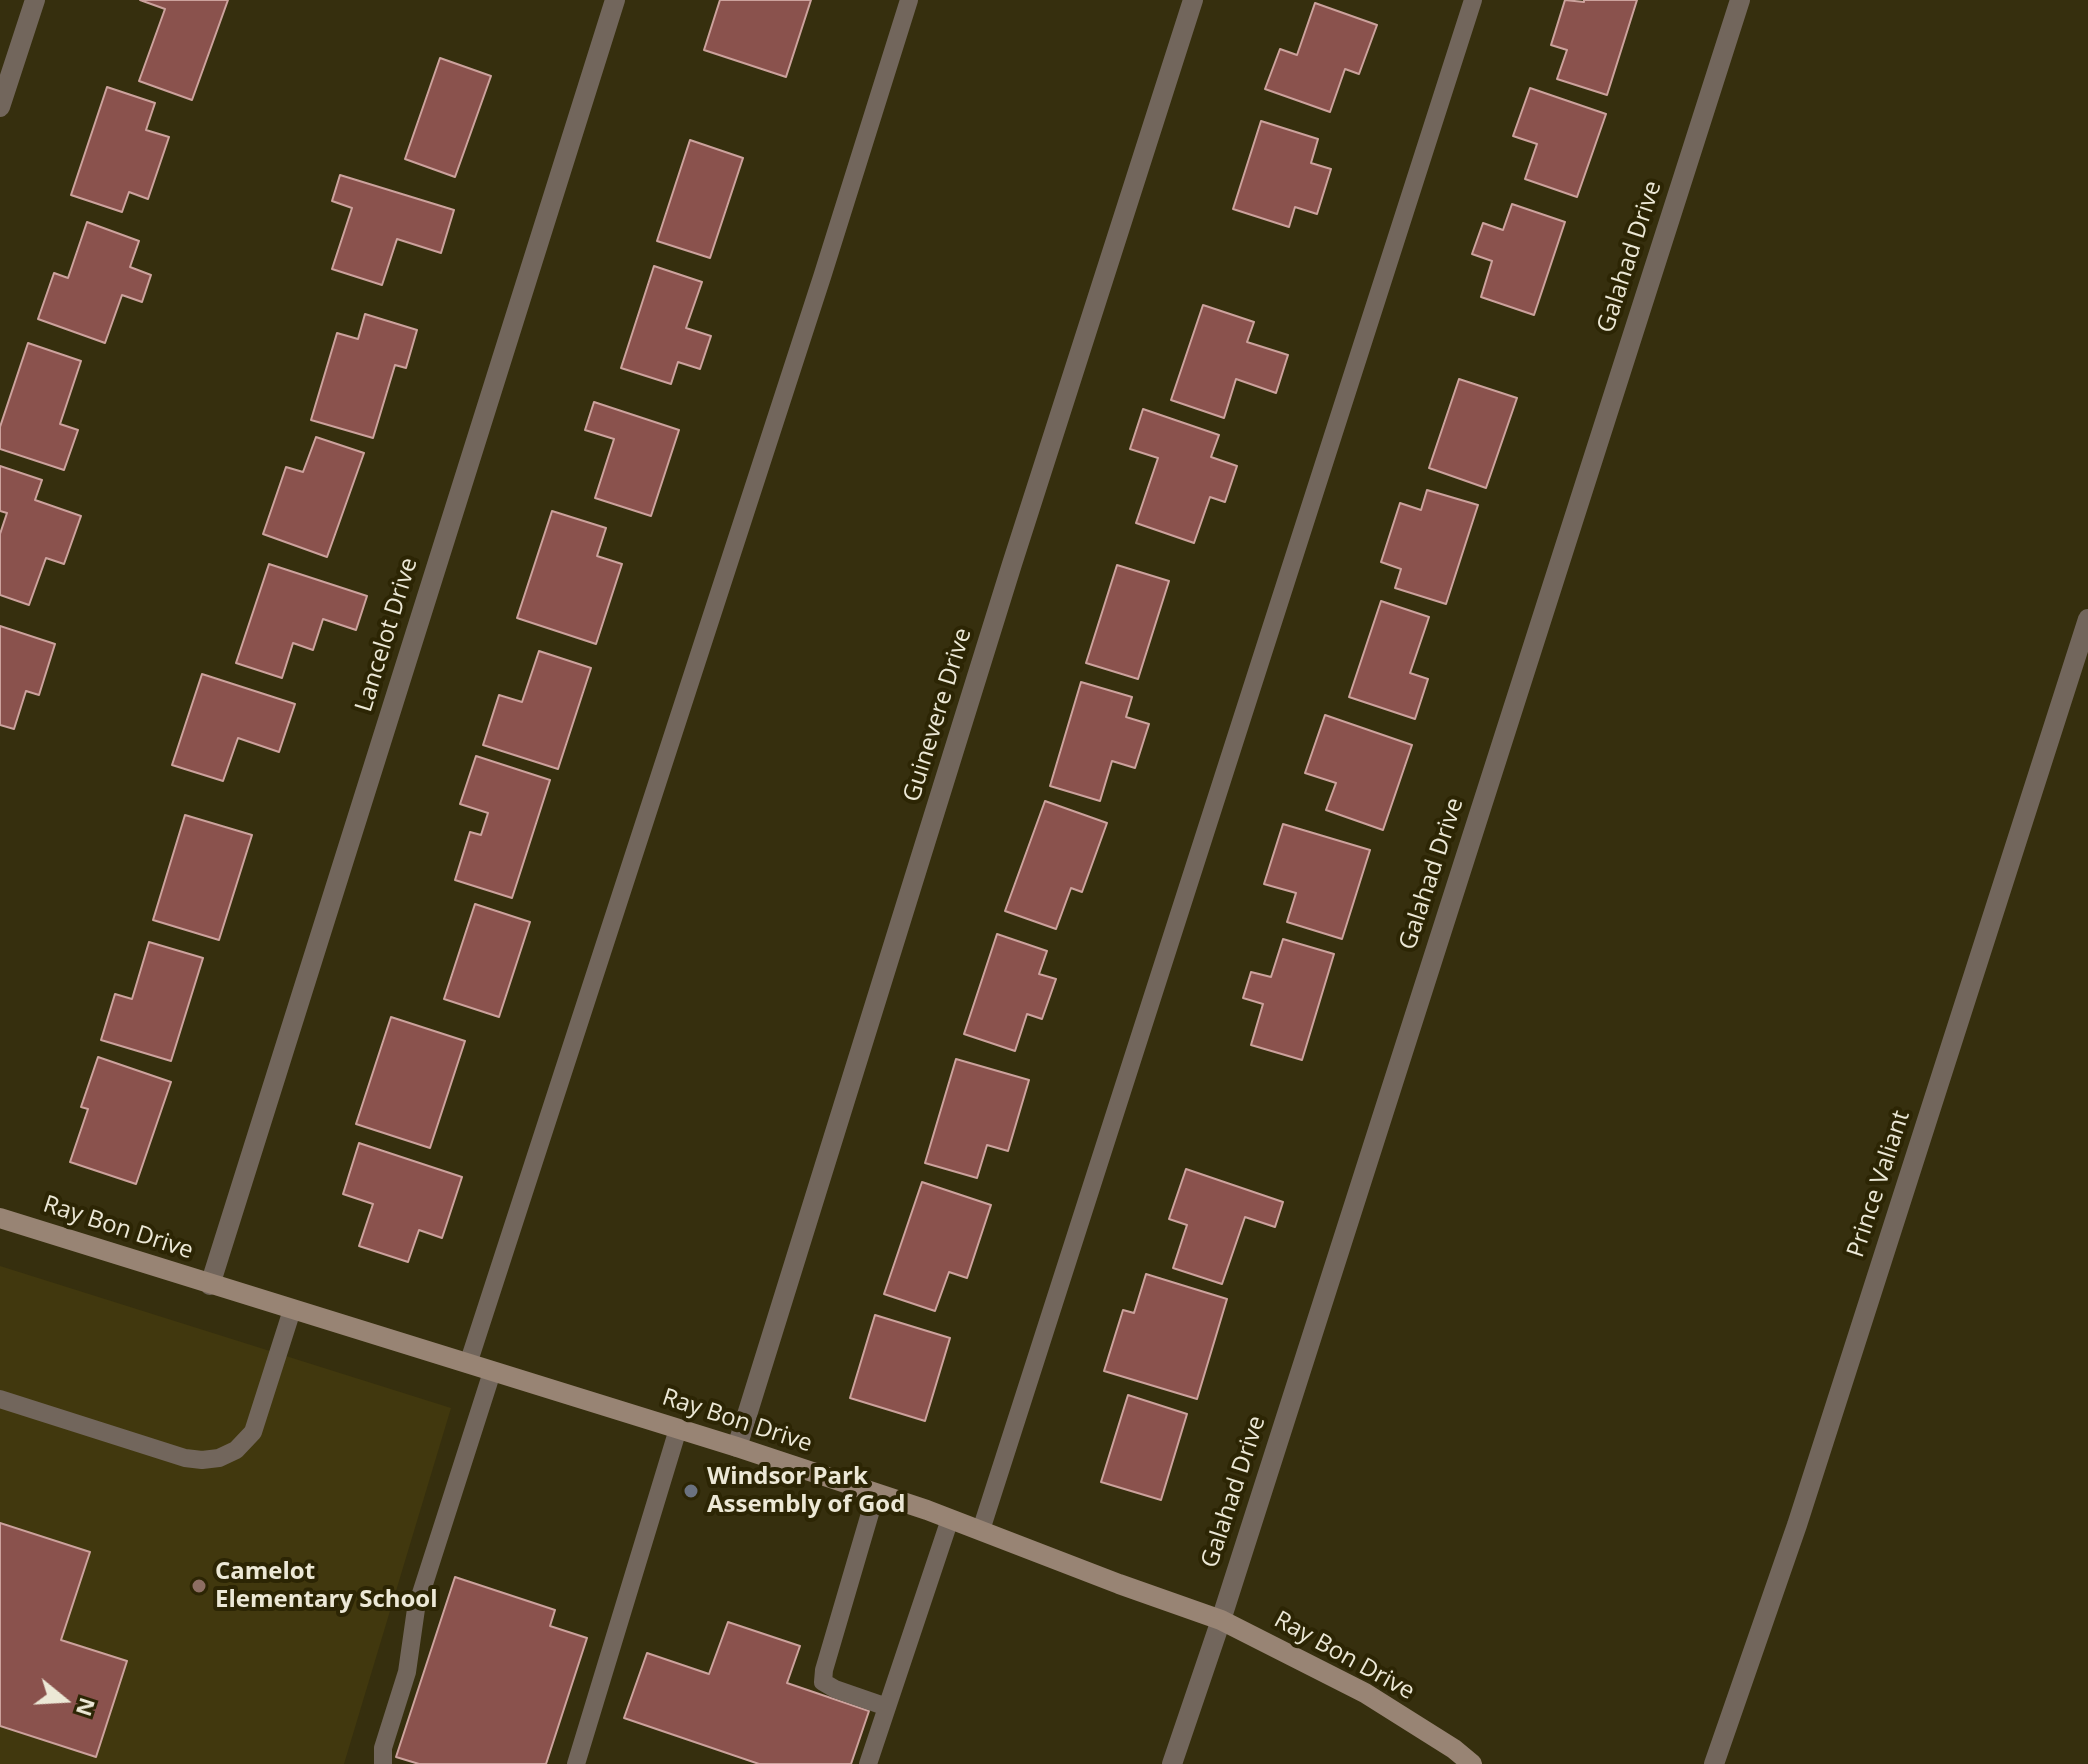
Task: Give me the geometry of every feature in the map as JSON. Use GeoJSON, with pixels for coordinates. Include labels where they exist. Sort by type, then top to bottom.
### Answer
{"type":"FeatureCollection","features":[{"type":"Feature","properties":{"kind":"street"},"geometry":{"type":"LineString","coordinates":[[0,107],[35,0]]}},
{"type":"Feature","properties":{"kind":"street","name":"Lancelot Drive"},"geometry":{"type":"LineString","coordinates":[[210,1285],[615,0]]}},
{"type":"Feature","properties":{"kind":"street","name":"Guinevere Drive"},"geometry":{"type":"LineString","coordinates":[[737,1447],[1007,579],[1193,0]]}},
{"type":"Feature","properties":{"kind":"street","name":"Galahad Drive"},"geometry":{"type":"LineString","coordinates":[[1172,1764],[1221,1620],[1740,0]]}},
{"type":"Feature","properties":{"kind":"street","name":"Prince Valiant"},"geometry":{"type":"LineString","coordinates":[[1714,1764],[1797,1525],[2088,619]]}},
{"type":"Feature","properties":{"kind":"street","name":"Ray Bon Drive"},"geometry":{"type":"LineString","coordinates":[[0,1218],[737,1447],[981,1530],[1221,1620],[1365,1693],[1454,1749],[1472,1764]]}},
{"type":"Feature","properties":{"kind":"lane"},"geometry":{"type":"LineString","coordinates":[[468,1364],[822,277],[909,0]]}},
{"type":"Feature","properties":{"kind":"lane"},"geometry":{"type":"LineString","coordinates":[[981,1530],[1473,0]]}},
{"type":"Feature","properties":{"kind":"lane"},"geometry":{"type":"LineString","coordinates":[[0,1399],[185,1458],[219,1458],[236,1450],[253,1432],[292,1310]]}},
{"type":"Feature","properties":{"kind":"lane"},"geometry":{"type":"LineString","coordinates":[[383,1764],[383,1748],[407,1672],[416,1609],[492,1372]]}},
{"type":"Feature","properties":{"kind":"lane"},"geometry":{"type":"LineString","coordinates":[[578,1764],[678,1429]]}},
{"type":"Feature","properties":{"kind":"lane"},"geometry":{"type":"LineString","coordinates":[[876,1493],[823,1682],[887,1707]]}},
{"type":"Feature","properties":{"kind":"lane"},"geometry":{"type":"LineString","coordinates":[[868,1764],[950,1519]]}},
{"type":"Feature","properties":{"kind":"shaded area","name":"Camelot Elementary School"},"geometry":{"type":"Polygon","coordinates":[[[0,1266],[451,1408],[344,1764],[0,1764],[0,1266]]]}},
{"type":"Feature","properties":{"kind":"building"},"geometry":{"type":"Polygon","coordinates":[[[140,0],[228,0],[192,100],[139,81],[165,9],[140,0]]]}},
{"type":"Feature","properties":{"kind":"building"},"geometry":{"type":"Polygon","coordinates":[[[720,0],[811,0],[786,77],[704,50],[720,0]]]}},
{"type":"Feature","properties":{"kind":"building"},"geometry":{"type":"Polygon","coordinates":[[[1565,0],[1637,0],[1607,95],[1557,79],[1567,50],[1551,45],[1565,0]]]}},
{"type":"Feature","properties":{"kind":"building"},"geometry":{"type":"Polygon","coordinates":[[[1315,3],[1377,25],[1359,74],[1345,69],[1330,112],[1265,89],[1280,49],[1297,55],[1315,3]]]}},
{"type":"Feature","properties":{"kind":"building"},"geometry":{"type":"Polygon","coordinates":[[[440,58],[491,76],[455,177],[405,159],[440,58]]]}},
{"type":"Feature","properties":{"kind":"building"},"geometry":{"type":"Polygon","coordinates":[[[107,87],[155,103],[146,130],[169,137],[148,199],[129,192],[122,212],[71,195],[107,87]]]}},
{"type":"Feature","properties":{"kind":"building"},"geometry":{"type":"Polygon","coordinates":[[[1530,88],[1606,114],[1577,197],[1525,179],[1537,144],[1513,136],[1530,88]]]}},
{"type":"Feature","properties":{"kind":"building"},"geometry":{"type":"Polygon","coordinates":[[[1261,121],[1318,139],[1311,163],[1331,169],[1317,214],[1295,207],[1289,227],[1233,209],[1261,121]]]}},
{"type":"Feature","properties":{"kind":"building"},"geometry":{"type":"Polygon","coordinates":[[[690,140],[743,158],[710,258],[657,241],[690,140]]]}},
{"type":"Feature","properties":{"kind":"building"},"geometry":{"type":"Polygon","coordinates":[[[340,175],[454,210],[441,253],[397,239],[382,285],[332,269],[352,208],[332,201],[340,175]]]}},
{"type":"Feature","properties":{"kind":"building"},"geometry":{"type":"Polygon","coordinates":[[[1512,204],[1565,222],[1534,315],[1481,297],[1492,261],[1472,254],[1483,223],[1503,230],[1512,204]]]}},
{"type":"Feature","properties":{"kind":"building"},"geometry":{"type":"Polygon","coordinates":[[[87,222],[139,241],[130,267],[151,275],[142,302],[122,295],[105,343],[38,319],[54,273],[68,278],[87,222]]]}},
{"type":"Feature","properties":{"kind":"building"},"geometry":{"type":"Polygon","coordinates":[[[654,266],[702,282],[686,328],[711,336],[700,369],[678,362],[671,384],[621,368],[654,266]]]}},
{"type":"Feature","properties":{"kind":"building"},"geometry":{"type":"Polygon","coordinates":[[[1203,305],[1254,322],[1247,342],[1288,355],[1276,393],[1236,379],[1224,418],[1171,400],[1203,305]]]}},
{"type":"Feature","properties":{"kind":"building"},"geometry":{"type":"Polygon","coordinates":[[[365,314],[417,330],[406,368],[395,365],[373,438],[311,420],[337,333],[358,339],[365,314]]]}},
{"type":"Feature","properties":{"kind":"building"},"geometry":{"type":"Polygon","coordinates":[[[28,343],[81,361],[60,424],[78,430],[64,470],[0,449],[0,427],[28,343]]]}},
{"type":"Feature","properties":{"kind":"building"},"geometry":{"type":"Polygon","coordinates":[[[1459,379],[1517,398],[1486,488],[1429,468],[1459,379]]]}},
{"type":"Feature","properties":{"kind":"building"},"geometry":{"type":"Polygon","coordinates":[[[594,402],[679,430],[651,516],[595,498],[614,439],[585,430],[594,402]]]}},
{"type":"Feature","properties":{"kind":"building"},"geometry":{"type":"Polygon","coordinates":[[[1143,409],[1219,435],[1211,457],[1237,466],[1225,502],[1210,497],[1194,543],[1136,523],[1158,458],[1130,449],[1143,409]]]}},
{"type":"Feature","properties":{"kind":"building"},"geometry":{"type":"Polygon","coordinates":[[[316,437],[364,453],[327,557],[263,534],[286,467],[303,472],[316,437]]]}},
{"type":"Feature","properties":{"kind":"building"},"geometry":{"type":"Polygon","coordinates":[[[0,466],[42,480],[35,500],[81,516],[64,564],[46,558],[29,605],[0,595],[0,534],[7,513],[0,511],[0,466]]]}},
{"type":"Feature","properties":{"kind":"building"},"geometry":{"type":"Polygon","coordinates":[[[1427,490],[1478,505],[1446,604],[1395,588],[1401,569],[1381,562],[1400,503],[1421,510],[1427,490]]]}},
{"type":"Feature","properties":{"kind":"building"},"geometry":{"type":"Polygon","coordinates":[[[552,511],[606,528],[597,556],[622,564],[596,644],[517,618],[552,511]]]}},
{"type":"Feature","properties":{"kind":"building"},"geometry":{"type":"Polygon","coordinates":[[[269,564],[367,596],[356,630],[323,619],[313,650],[293,643],[282,678],[236,663],[269,564]]]}},
{"type":"Feature","properties":{"kind":"building"},"geometry":{"type":"Polygon","coordinates":[[[1117,565],[1169,581],[1138,679],[1086,663],[1117,565]]]}},
{"type":"Feature","properties":{"kind":"building"},"geometry":{"type":"Polygon","coordinates":[[[1381,601],[1429,617],[1410,673],[1428,679],[1415,719],[1349,697],[1381,601]]]}},
{"type":"Feature","properties":{"kind":"building"},"geometry":{"type":"Polygon","coordinates":[[[0,626],[55,644],[39,695],[26,691],[14,729],[0,725],[0,626]]]}},
{"type":"Feature","properties":{"kind":"building"},"geometry":{"type":"Polygon","coordinates":[[[539,651],[591,668],[558,769],[483,745],[499,695],[522,702],[539,651]]]}},
{"type":"Feature","properties":{"kind":"building"},"geometry":{"type":"Polygon","coordinates":[[[202,674],[295,704],[279,752],[238,738],[223,781],[172,765],[202,674]]]}},
{"type":"Feature","properties":{"kind":"building"},"geometry":{"type":"Polygon","coordinates":[[[1081,682],[1132,697],[1126,717],[1149,724],[1135,768],[1112,761],[1100,801],[1050,786],[1081,682]]]}},
{"type":"Feature","properties":{"kind":"building"},"geometry":{"type":"Polygon","coordinates":[[[1325,715],[1412,745],[1383,830],[1326,810],[1336,783],[1305,773],[1325,715]]]}},
{"type":"Feature","properties":{"kind":"building"},"geometry":{"type":"Polygon","coordinates":[[[476,756],[550,780],[512,898],[455,880],[470,832],[481,835],[488,813],[460,804],[476,756]]]}},
{"type":"Feature","properties":{"kind":"building"},"geometry":{"type":"Polygon","coordinates":[[[1045,801],[1107,823],[1082,892],[1071,888],[1056,929],[1005,911],[1045,801]]]}},
{"type":"Feature","properties":{"kind":"building"},"geometry":{"type":"Polygon","coordinates":[[[185,815],[252,835],[219,940],[153,920],[185,815]]]}},
{"type":"Feature","properties":{"kind":"building"},"geometry":{"type":"Polygon","coordinates":[[[1283,824],[1370,850],[1342,939],[1287,922],[1296,893],[1264,884],[1283,824]]]}},
{"type":"Feature","properties":{"kind":"building"},"geometry":{"type":"Polygon","coordinates":[[[475,904],[530,922],[499,1017],[444,999],[475,904]]]}},
{"type":"Feature","properties":{"kind":"building"},"geometry":{"type":"Polygon","coordinates":[[[997,934],[1047,951],[1039,974],[1056,979],[1042,1019],[1027,1014],[1015,1051],[964,1034],[997,934]]]}},
{"type":"Feature","properties":{"kind":"building"},"geometry":{"type":"Polygon","coordinates":[[[1283,939],[1334,954],[1302,1060],[1251,1045],[1263,1004],[1243,998],[1251,972],[1271,977],[1283,939]]]}},
{"type":"Feature","properties":{"kind":"building"},"geometry":{"type":"Polygon","coordinates":[[[149,942],[203,958],[171,1061],[101,1040],[115,994],[132,999],[149,942]]]}},
{"type":"Feature","properties":{"kind":"building"},"geometry":{"type":"Polygon","coordinates":[[[391,1017],[465,1041],[430,1148],[356,1124],[391,1017]]]}},
{"type":"Feature","properties":{"kind":"building"},"geometry":{"type":"Polygon","coordinates":[[[98,1057],[171,1082],[136,1184],[70,1162],[88,1109],[81,1107],[98,1057]]]}},
{"type":"Feature","properties":{"kind":"building"},"geometry":{"type":"Polygon","coordinates":[[[956,1059],[1029,1080],[1008,1151],[987,1145],[977,1178],[925,1163],[956,1059]]]}},
{"type":"Feature","properties":{"kind":"building"},"geometry":{"type":"Polygon","coordinates":[[[359,1143],[462,1177],[442,1238],[419,1230],[408,1262],[359,1246],[373,1204],[343,1194],[359,1143]]]}},
{"type":"Feature","properties":{"kind":"building"},"geometry":{"type":"Polygon","coordinates":[[[1186,1169],[1283,1202],[1275,1227],[1245,1217],[1222,1284],[1173,1268],[1187,1225],[1169,1219],[1186,1169]]]}},
{"type":"Feature","properties":{"kind":"building"},"geometry":{"type":"Polygon","coordinates":[[[922,1182],[991,1205],[967,1278],[949,1272],[935,1311],[884,1294],[922,1182]]]}},
{"type":"Feature","properties":{"kind":"building"},"geometry":{"type":"Polygon","coordinates":[[[1146,1274],[1227,1299],[1197,1399],[1104,1371],[1123,1310],[1134,1313],[1146,1274]]]}},
{"type":"Feature","properties":{"kind":"building"},"geometry":{"type":"Polygon","coordinates":[[[875,1315],[950,1338],[925,1421],[850,1398],[875,1315]]]}},
{"type":"Feature","properties":{"kind":"building"},"geometry":{"type":"Polygon","coordinates":[[[1128,1395],[1187,1414],[1161,1500],[1101,1482],[1128,1395]]]}},
{"type":"Feature","properties":{"kind":"building"},"geometry":{"type":"Polygon","coordinates":[[[0,1523],[90,1552],[61,1640],[127,1661],[96,1757],[0,1726],[0,1523]]]}},
{"type":"Feature","properties":{"kind":"building"},"geometry":{"type":"Polygon","coordinates":[[[455,1577],[555,1610],[550,1626],[587,1638],[546,1764],[419,1764],[396,1757],[455,1577]]]}},
{"type":"Feature","properties":{"kind":"building"},"geometry":{"type":"Polygon","coordinates":[[[728,1622],[800,1646],[787,1683],[869,1711],[851,1764],[759,1764],[624,1718],[647,1653],[709,1674],[728,1622]]]}},
{"type":"Feature","properties":{"kind":"place","name":"Windsor Park Assembly of God"},"geometry":{"type":"Point","coordinates":[691,1491]}},
{"type":"Feature","properties":{"kind":"place","name":"Camelot Elementary School"},"geometry":{"type":"Point","coordinates":[199,1586]}}]}
